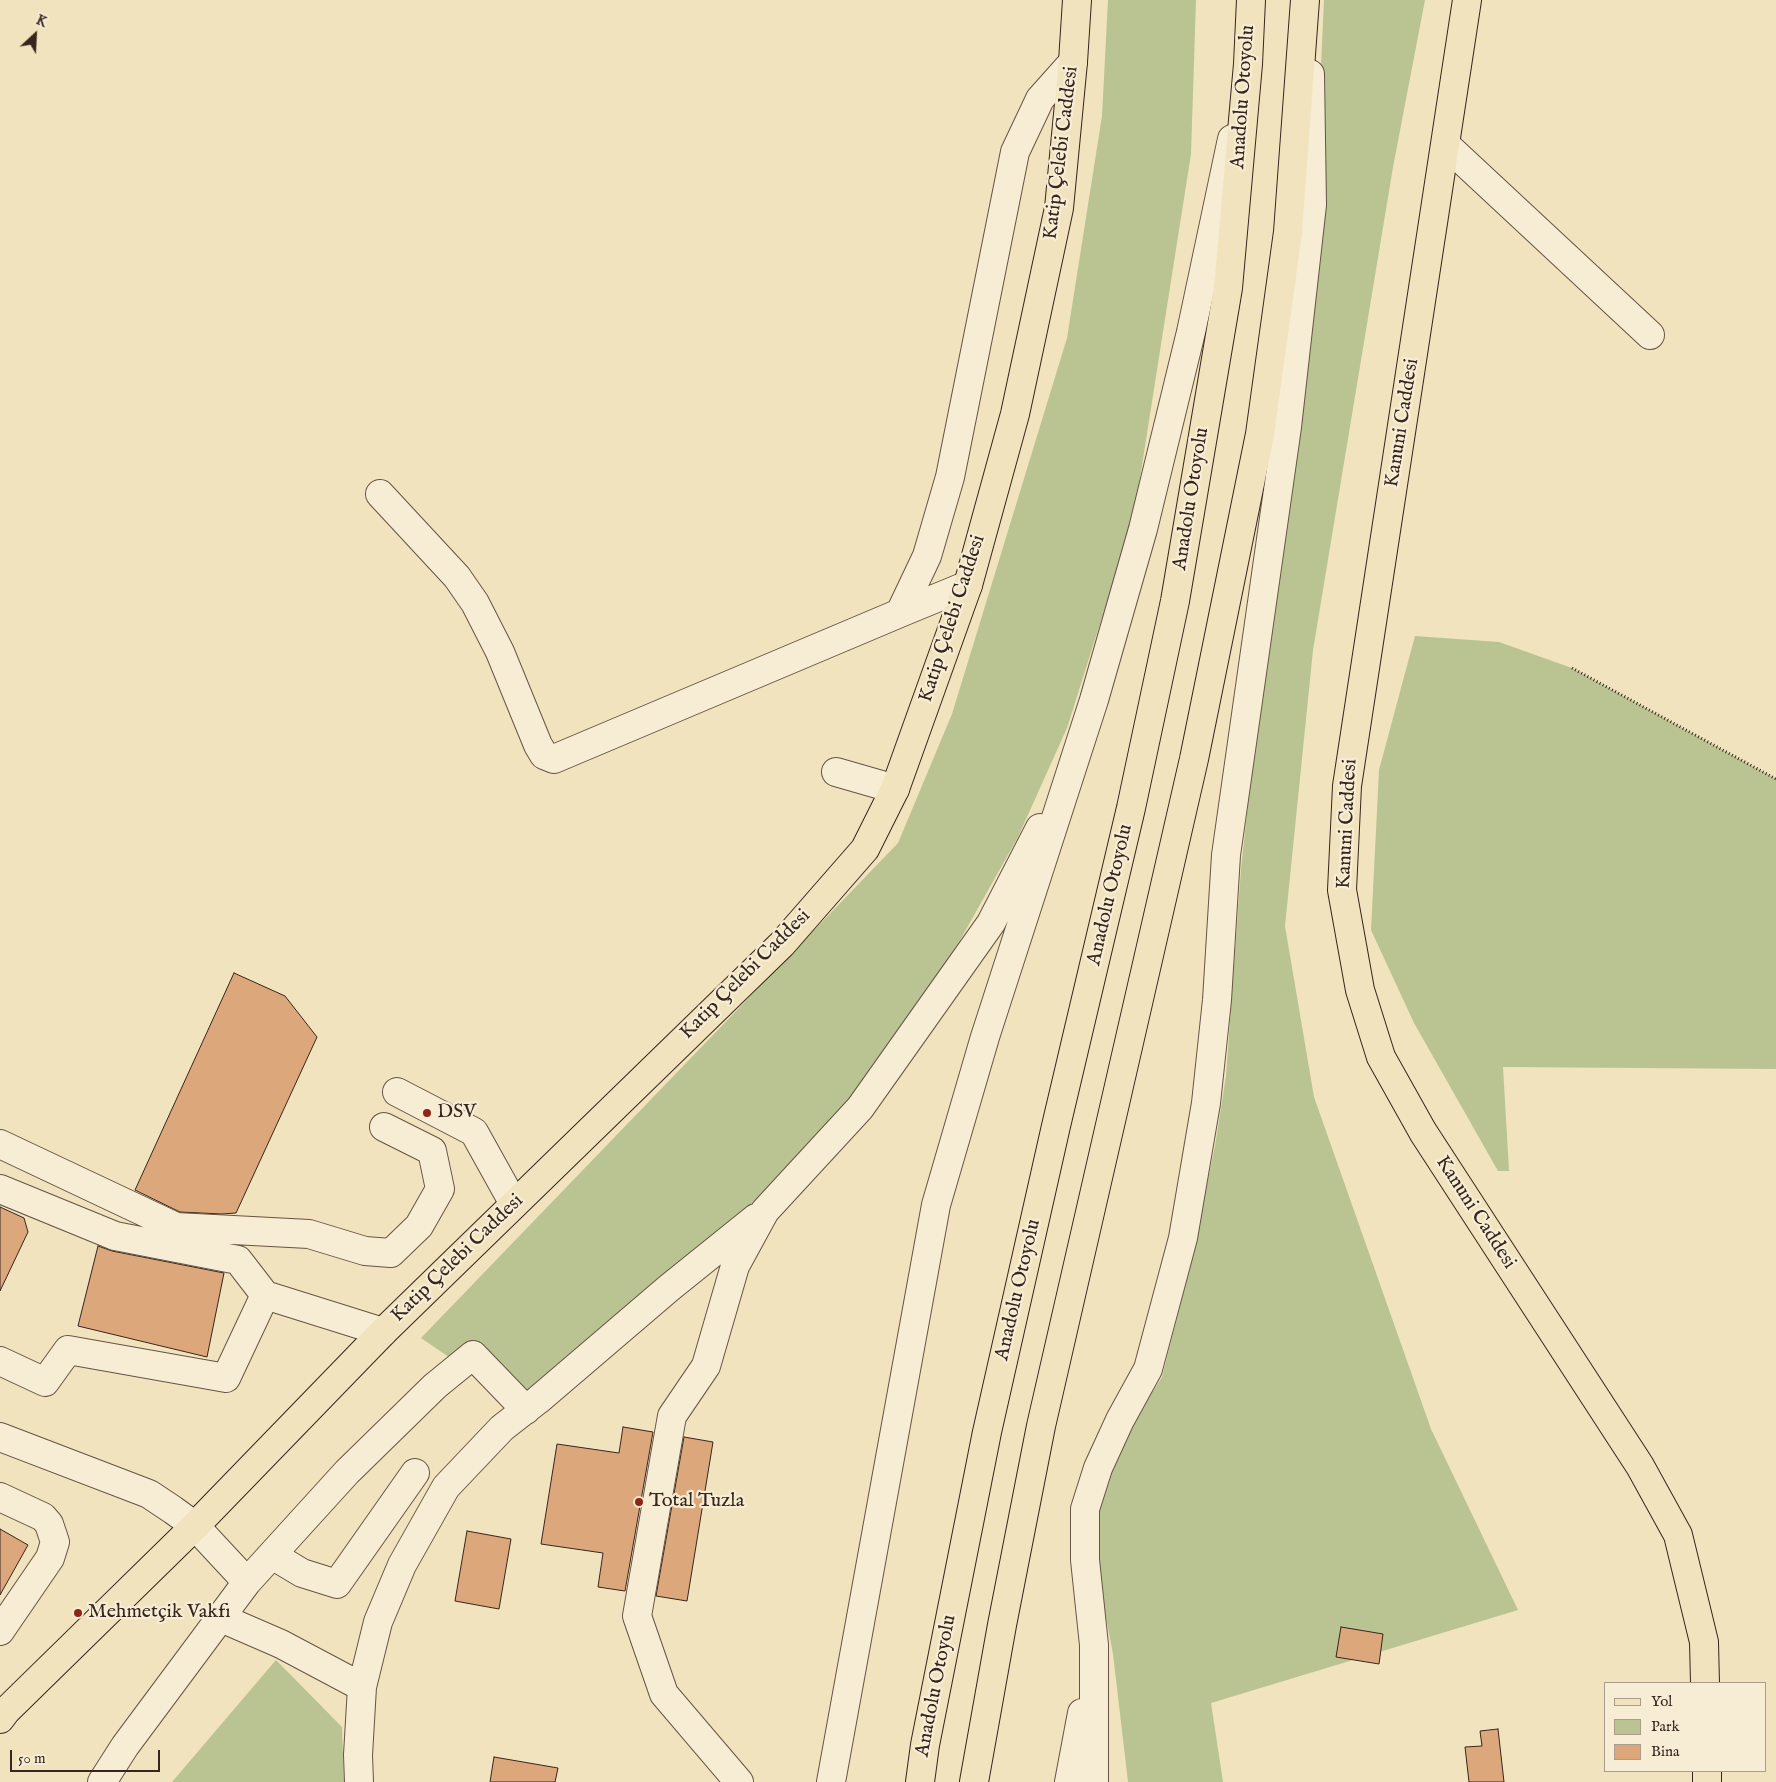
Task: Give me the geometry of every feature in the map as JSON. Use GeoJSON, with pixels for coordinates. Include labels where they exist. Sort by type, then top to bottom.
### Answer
{"type":"FeatureCollection","features":[{"type":"Feature","properties":{"kind":"main road","name":"Katip Çelebi Caddesi"},"geometry":{"type":"LineString","coordinates":[[0,1719],[195,1526],[383,1332],[782,944],[865,849],[896,789],[968,585],[1014,414],[1059,208],[1077,0]]}},
{"type":"Feature","properties":{"kind":"main road","name":"Anadolu Otoyolu"},"geometry":{"type":"LineString","coordinates":[[920,1782],[925,1745],[987,1432],[1056,1126],[1131,808],[1175,601],[1228,288],[1248,64],[1250,0]]}},
{"type":"Feature","properties":{"kind":"main road"},"geometry":{"type":"LineString","coordinates":[[974,1782],[1002,1625],[1041,1426],[1192,769],[1260,434],[1288,232],[1306,0]]}},
{"type":"Feature","properties":{"kind":"main road","name":"Kanuni Caddesi"},"geometry":{"type":"LineString","coordinates":[[1467,0],[1347,786],[1342,890],[1360,990],[1381,1057],[1423,1132],[1640,1466],[1678,1535],[1704,1642],[1705,1682]]}},
{"type":"Feature","properties":{"kind":"street"},"geometry":{"type":"LineString","coordinates":[[1094,1782],[1094,1645],[1085,1560],[1085,1509],[1098,1468],[1120,1420],[1148,1369],[1183,1238],[1206,1103],[1217,1000],[1226,855],[1287,427],[1312,205],[1306,0]]}},
{"type":"Feature","properties":{"kind":"street"},"geometry":{"type":"LineString","coordinates":[[900,613],[927,556],[950,477],[1015,152],[1040,99],[1073,62]]}},
{"type":"Feature","properties":{"kind":"street"},"geometry":{"type":"LineString","coordinates":[[831,1782],[936,1205],[985,1037],[1094,700],[1143,529],[1187,351],[1248,64]]}},
{"type":"Feature","properties":{"kind":"street"},"geometry":{"type":"LineString","coordinates":[[1446,145],[1650,335]]}},
{"type":"Feature","properties":{"kind":"street"},"geometry":{"type":"LineString","coordinates":[[380,494],[457,577],[475,603],[500,652],[538,745],[544,755],[554,758],[968,585]]}},
{"type":"Feature","properties":{"kind":"street"},"geometry":{"type":"LineString","coordinates":[[359,1782],[358,1755],[362,1687],[378,1622],[402,1565],[446,1487],[502,1428],[765,1211],[860,1108],[991,923],[1038,832],[1094,700]]}},
{"type":"Feature","properties":{"kind":"street"},"geometry":{"type":"LineString","coordinates":[[836,772],[896,789]]}},
{"type":"Feature","properties":{"kind":"street"},"geometry":{"type":"LineString","coordinates":[[396,1092],[474,1132],[514,1204]]}},
{"type":"Feature","properties":{"kind":"street"},"geometry":{"type":"LineString","coordinates":[[0,1144],[176,1227],[309,1234],[365,1251],[390,1253],[419,1226],[440,1189],[432,1151],[384,1127]]}},
{"type":"Feature","properties":{"kind":"street"},"geometry":{"type":"LineString","coordinates":[[0,1189],[115,1236],[238,1260],[265,1294],[383,1332]]}},
{"type":"Feature","properties":{"kind":"street"},"geometry":{"type":"LineString","coordinates":[[739,1782],[664,1694],[636,1616],[672,1416],[706,1366],[735,1266],[765,1211]]}},
{"type":"Feature","properties":{"kind":"street"},"geometry":{"type":"LineString","coordinates":[[0,1361],[45,1382],[68,1350],[226,1378],[265,1294]]}},
{"type":"Feature","properties":{"kind":"street"},"geometry":{"type":"LineString","coordinates":[[102,1782],[125,1746],[248,1582],[347,1472],[435,1386],[473,1355],[526,1410]]}},
{"type":"Feature","properties":{"kind":"street"},"geometry":{"type":"LineString","coordinates":[[0,1437],[149,1494],[195,1526],[248,1582]]}},
{"type":"Feature","properties":{"kind":"street"},"geometry":{"type":"LineString","coordinates":[[272,1555],[302,1573],[337,1584],[415,1473]]}},
{"type":"Feature","properties":{"kind":"street"},"geometry":{"type":"LineString","coordinates":[[0,1497],[43,1517],[54,1533],[55,1542],[50,1558],[0,1631]]}},
{"type":"Feature","properties":{"kind":"street"},"geometry":{"type":"LineString","coordinates":[[221,1618],[281,1644],[362,1687]]}},
{"type":"Feature","properties":{"kind":"street"},"geometry":{"type":"LineString","coordinates":[[1069,1782],[1094,1645]]}},
{"type":"Feature","properties":{"kind":"path"},"geometry":{"type":"LineString","coordinates":[[1572,668],[1776,779]]}},
{"type":"Feature","properties":{"kind":"green space"},"geometry":{"type":"Polygon","coordinates":[[[1108,0],[1196,0],[1191,154],[1134,516],[1067,728],[1018,837],[959,942],[894,1041],[830,1130],[733,1221],[611,1319],[515,1402],[421,1338],[898,843],[952,714],[1067,338],[1102,116],[1108,0]]]}},
{"type":"Feature","properties":{"kind":"green space"},"geometry":{"type":"Polygon","coordinates":[[[1324,0],[1425,0],[1393,167],[1313,650],[1285,926],[1314,1097],[1431,1429],[1518,1610],[1211,1703],[1223,1782],[1128,1782],[1113,1654],[1096,1566],[1098,1509],[1114,1453],[1162,1377],[1190,1266],[1215,1146],[1226,1076],[1241,869],[1316,173],[1324,0]]]}},
{"type":"Feature","properties":{"kind":"green space"},"geometry":{"type":"Polygon","coordinates":[[[1415,636],[1499,642],[1572,668],[1776,779],[1776,1069],[1503,1067],[1509,1171],[1498,1171],[1414,1023],[1371,930],[1379,770],[1415,636]]]}},
{"type":"Feature","properties":{"kind":"green space"},"geometry":{"type":"Polygon","coordinates":[[[276,1660],[342,1727],[344,1782],[172,1782],[276,1660]]]}},
{"type":"Feature","properties":{"kind":"building"},"geometry":{"type":"Polygon","coordinates":[[[234,973],[285,996],[317,1037],[236,1213],[180,1212],[135,1190],[234,973]]]}},
{"type":"Feature","properties":{"kind":"building"},"geometry":{"type":"Polygon","coordinates":[[[0,1207],[24,1218],[28,1232],[0,1291],[0,1207]]]}},
{"type":"Feature","properties":{"kind":"building"},"geometry":{"type":"Polygon","coordinates":[[[98,1246],[112,1251],[224,1273],[207,1357],[78,1326],[98,1246]]]}},
{"type":"Feature","properties":{"kind":"building"},"geometry":{"type":"Polygon","coordinates":[[[623,1427],[653,1432],[625,1591],[598,1587],[603,1553],[541,1544],[557,1444],[619,1453],[623,1427]]]}},
{"type":"Feature","properties":{"kind":"building"},"geometry":{"type":"Polygon","coordinates":[[[684,1437],[713,1442],[687,1601],[656,1596],[684,1437]]]}},
{"type":"Feature","properties":{"kind":"building"},"geometry":{"type":"Polygon","coordinates":[[[0,1529],[28,1545],[0,1595],[0,1529]]]}},
{"type":"Feature","properties":{"kind":"building"},"geometry":{"type":"Polygon","coordinates":[[[467,1531],[511,1539],[499,1609],[455,1601],[467,1531]]]}},
{"type":"Feature","properties":{"kind":"building"},"geometry":{"type":"Polygon","coordinates":[[[1341,1627],[1383,1634],[1379,1664],[1336,1657],[1341,1627]]]}},
{"type":"Feature","properties":{"kind":"building"},"geometry":{"type":"Polygon","coordinates":[[[1498,1729],[1504,1782],[1469,1782],[1465,1747],[1482,1746],[1480,1731],[1498,1729]]]}},
{"type":"Feature","properties":{"kind":"building"},"geometry":{"type":"Polygon","coordinates":[[[494,1757],[558,1768],[555,1782],[490,1782],[494,1757]]]}},
{"type":"Feature","properties":{"kind":"place","name":"DSV"},"geometry":{"type":"Point","coordinates":[427,1113]}},
{"type":"Feature","properties":{"kind":"place","name":"Total Tuzla"},"geometry":{"type":"Point","coordinates":[639,1502]}},
{"type":"Feature","properties":{"kind":"place","name":"Mehmetçik Vakfı"},"geometry":{"type":"Point","coordinates":[78,1613]}}]}
